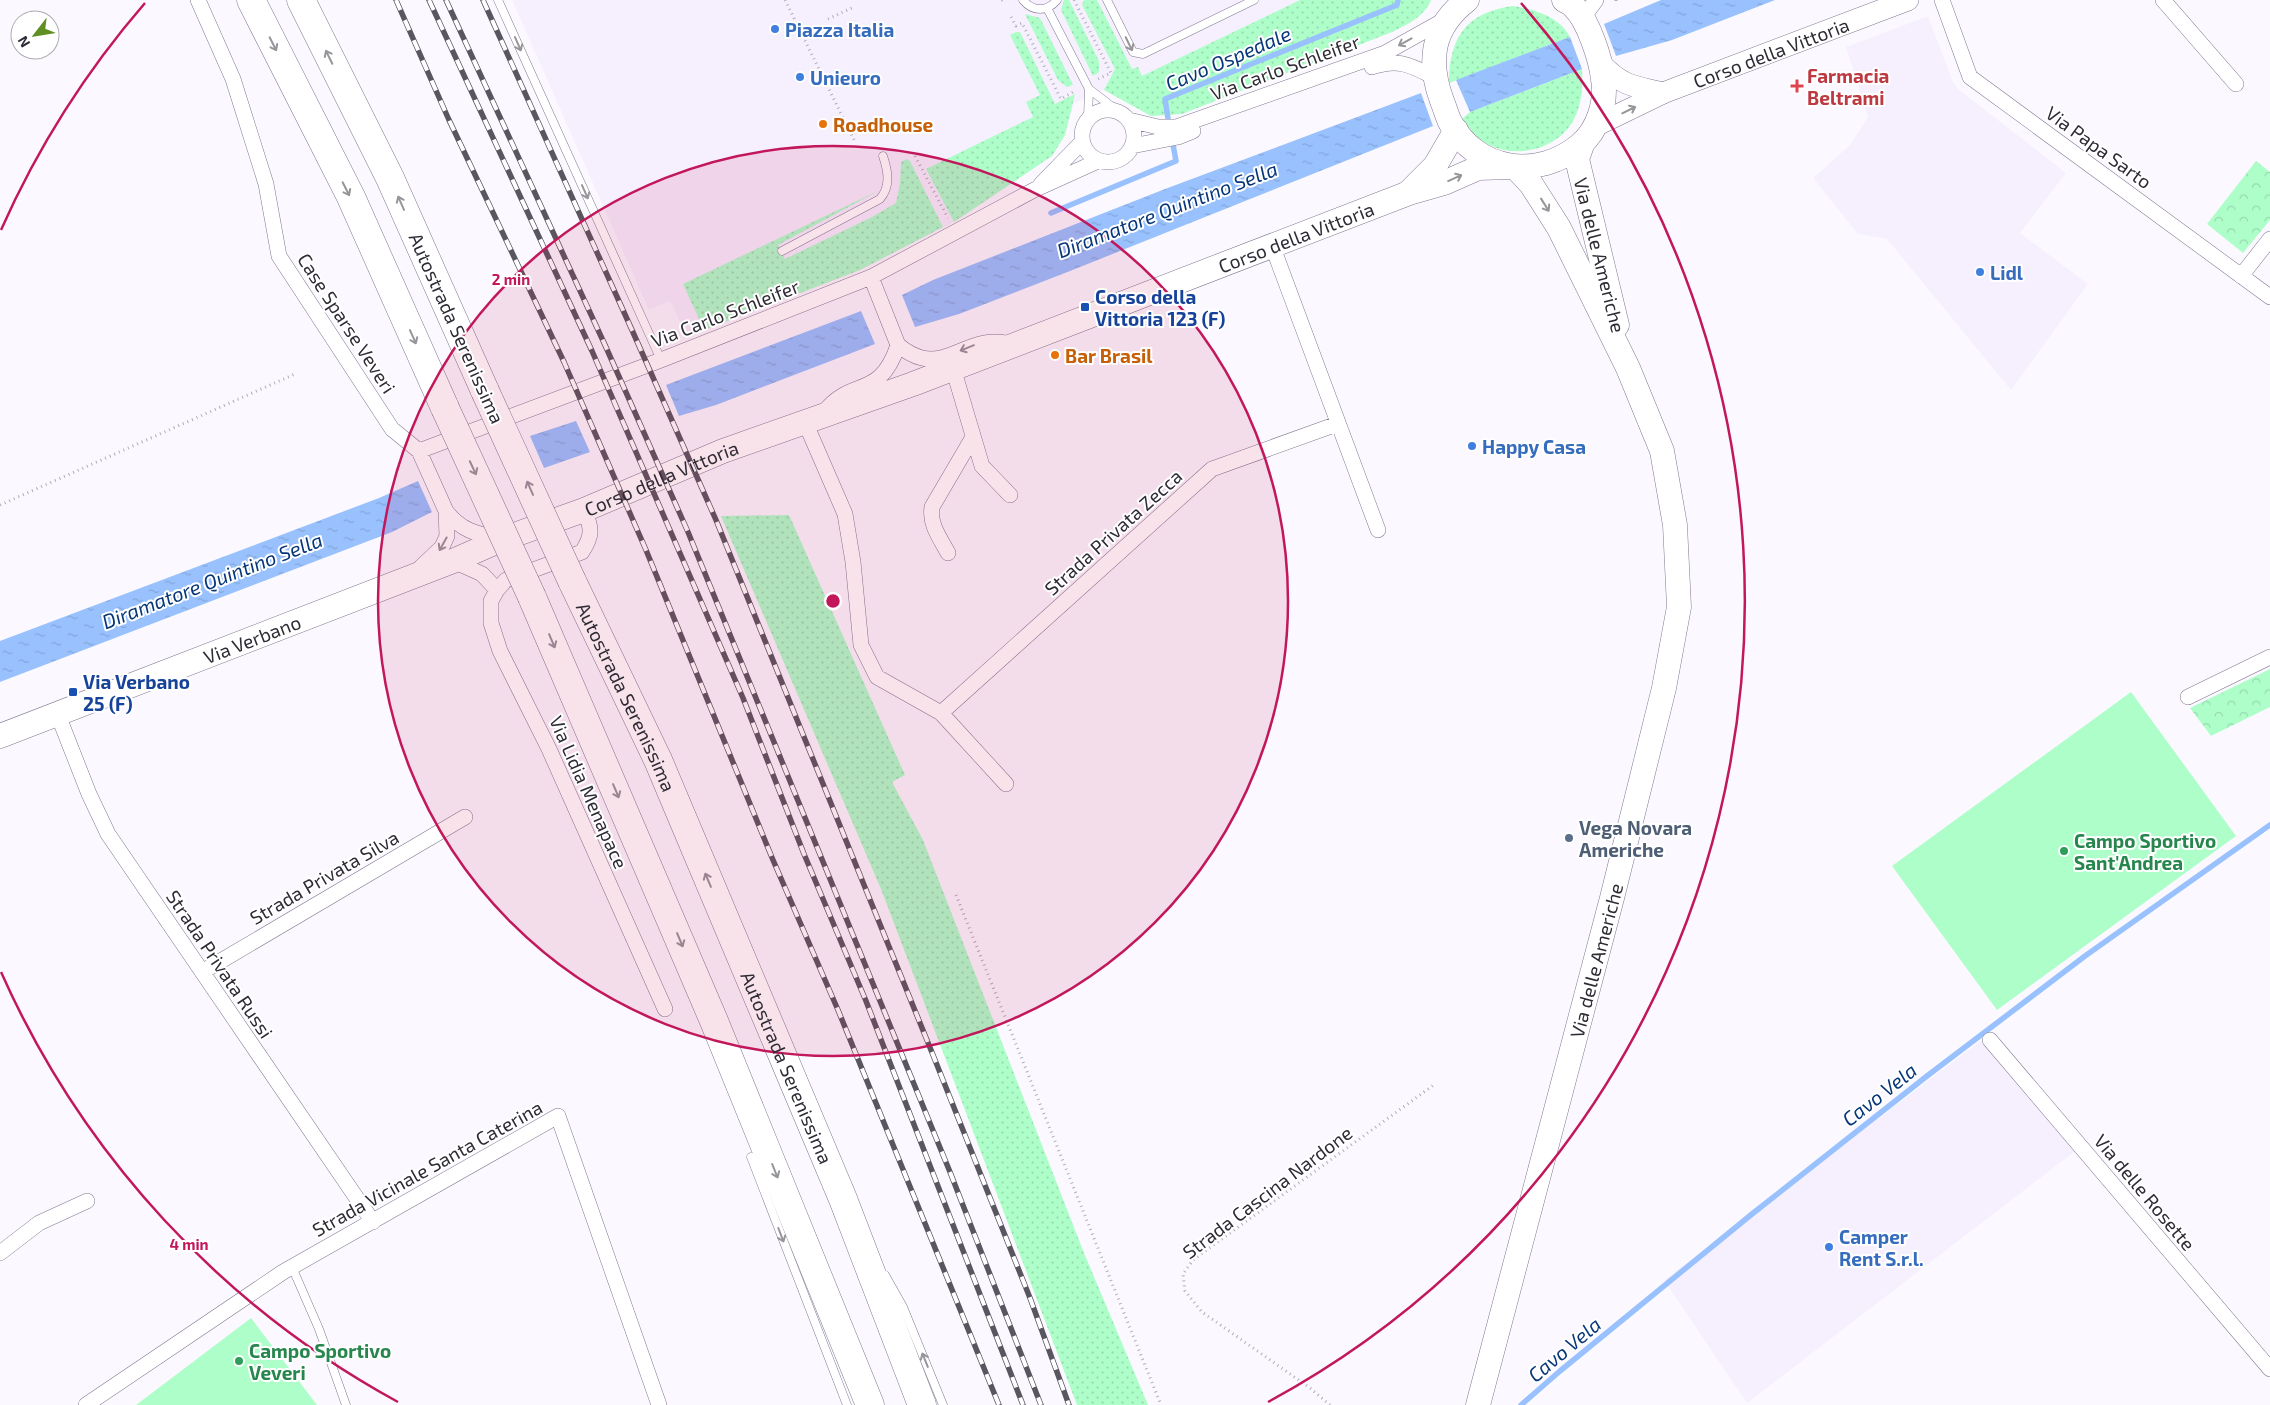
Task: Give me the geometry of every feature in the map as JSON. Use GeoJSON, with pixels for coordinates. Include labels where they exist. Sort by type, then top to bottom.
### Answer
{"type":"FeatureCollection","features":[{"type":"Feature","properties":{"kind":"highway"},"geometry":{"type":"LineString","coordinates":[[251,0],[351,197],[532,597],[714,1021],[870,1405]]}},
{"type":"Feature","properties":{"kind":"highway","name":"Autostrada Serenissima"},"geometry":{"type":"LineString","coordinates":[[301,0],[390,178],[572,581],[658,760],[843,1199],[922,1405]]}},
{"type":"Feature","properties":{"kind":"highway"},"geometry":{"type":"LineString","coordinates":[[714,1021],[751,1157]]}},
{"type":"Feature","properties":{"kind":"main road","name":"Via delle Americhe"},"geometry":{"type":"LineString","coordinates":[[1564,0],[1574,6],[1585,25],[1602,65],[1604,86],[1602,107],[1577,159],[1628,368]]}},
{"type":"Feature","properties":{"kind":"main road","name":"Corso della Vittoria"},"geometry":{"type":"LineString","coordinates":[[503,539],[584,510],[723,451],[953,368],[1409,193],[1444,183],[1478,168],[1534,167],[1552,163],[1569,154],[1589,134],[1663,93],[1908,0]]}},
{"type":"Feature","properties":{"kind":"main road"},"geometry":{"type":"LineString","coordinates":[[1456,7],[1438,36],[1433,56],[1436,82],[1454,127],[1471,148],[1490,160],[1513,167]]}},
{"type":"Feature","properties":{"kind":"main road"},"geometry":{"type":"LineString","coordinates":[[1602,65],[1617,80],[1631,86],[1663,93]]}},
{"type":"Feature","properties":{"kind":"main road","name":"Corso della Vittoria"},"geometry":{"type":"LineString","coordinates":[[1409,193],[1435,166],[1454,127]]}},
{"type":"Feature","properties":{"kind":"main road","name":"Via delle Americhe"},"geometry":{"type":"LineString","coordinates":[[1478,1405],[1612,898],[1664,688],[1679,606],[1675,525],[1662,451],[1628,368],[1559,228],[1531,184],[1513,167]]}},
{"type":"Feature","properties":{"kind":"main road","name":"Via Verbano"},"geometry":{"type":"LineString","coordinates":[[0,736],[418,575],[503,539]]}},
{"type":"Feature","properties":{"kind":"street","name":"Case Sparse Veveri"},"geometry":{"type":"LineString","coordinates":[[198,0],[233,79],[266,184],[279,256],[392,428],[419,451],[430,471],[446,510],[455,523],[462,528],[503,539]]}},
{"type":"Feature","properties":{"kind":"street"},"geometry":{"type":"LineString","coordinates":[[1585,25],[1596,0]]}},
{"type":"Feature","properties":{"kind":"street","name":"Via Papa Sarto"},"geometry":{"type":"LineString","coordinates":[[1942,0],[1970,77],[2270,297]]}},
{"type":"Feature","properties":{"kind":"street"},"geometry":{"type":"LineString","coordinates":[[2163,0],[2236,84]]}},
{"type":"Feature","properties":{"kind":"street","name":"Via Carlo Schleifer"},"geometry":{"type":"LineString","coordinates":[[1170,133],[1385,52],[1456,7]]}},
{"type":"Feature","properties":{"kind":"street","name":"Via Carlo Schleifer"},"geometry":{"type":"LineString","coordinates":[[1132,146],[1388,62],[1403,63],[1436,82]]}},
{"type":"Feature","properties":{"kind":"street"},"geometry":{"type":"LineString","coordinates":[[1098,161],[1091,156],[1082,142],[1081,133],[1088,118],[1102,110],[1170,133]]}},
{"type":"Feature","properties":{"kind":"street"},"geometry":{"type":"LineString","coordinates":[[1034,190],[1098,161],[1114,162],[1128,153],[1132,146],[1134,133],[1124,116]]}},
{"type":"Feature","properties":{"kind":"street"},"geometry":{"type":"LineString","coordinates":[[1034,190],[1082,142]]}},
{"type":"Feature","properties":{"kind":"street","name":"Via Carlo Schleifer"},"geometry":{"type":"LineString","coordinates":[[419,451],[661,360],[871,277],[1034,190]]}},
{"type":"Feature","properties":{"kind":"street"},"geometry":{"type":"LineString","coordinates":[[2241,276],[2270,239]]}},
{"type":"Feature","properties":{"kind":"street"},"geometry":{"type":"LineString","coordinates":[[1272,245],[1378,530]]}},
{"type":"Feature","properties":{"kind":"street"},"geometry":{"type":"LineString","coordinates":[[871,277],[898,345]]}},
{"type":"Feature","properties":{"kind":"street","name":"Corso della Vittoria"},"geometry":{"type":"LineString","coordinates":[[812,420],[840,396],[868,386],[881,377],[892,363],[898,345],[923,359],[943,358],[982,342],[998,341],[1014,345]]}},
{"type":"Feature","properties":{"kind":"street"},"geometry":{"type":"LineString","coordinates":[[953,368],[982,466],[1010,495]]}},
{"type":"Feature","properties":{"kind":"street"},"geometry":{"type":"LineString","coordinates":[[812,420],[845,514],[853,562],[861,645],[877,676],[941,713],[1006,784]]}},
{"type":"Feature","properties":{"kind":"street","name":"Strada Privata Zecca"},"geometry":{"type":"LineString","coordinates":[[941,713],[1212,469],[1337,424]]}},
{"type":"Feature","properties":{"kind":"street"},"geometry":{"type":"LineString","coordinates":[[948,553],[933,524],[932,507],[973,437]]}},
{"type":"Feature","properties":{"kind":"street","name":"Case Sparse Veveri"},"geometry":{"type":"LineString","coordinates":[[418,575],[421,568],[436,555],[445,542],[447,536],[446,510]]}},
{"type":"Feature","properties":{"kind":"street"},"geometry":{"type":"LineString","coordinates":[[453,561],[482,574],[496,590],[506,580],[582,552],[589,541],[590,526],[584,510]]}},
{"type":"Feature","properties":{"kind":"street","name":"Via Lidia Menapace"},"geometry":{"type":"LineString","coordinates":[[496,590],[491,601],[491,623],[500,651],[548,749],[665,1009]]}},
{"type":"Feature","properties":{"kind":"street"},"geometry":{"type":"LineString","coordinates":[[2188,697],[2270,657]]}},
{"type":"Feature","properties":{"kind":"street","name":"Strada Privata Russi"},"geometry":{"type":"LineString","coordinates":[[58,715],[88,794],[108,834],[373,1222]]}},
{"type":"Feature","properties":{"kind":"street","name":"Strada Privata Silva"},"geometry":{"type":"LineString","coordinates":[[202,972],[465,817]]}},
{"type":"Feature","properties":{"kind":"street","name":"Via delle Rosette"},"geometry":{"type":"LineString","coordinates":[[1990,1040],[2270,1369]]}},
{"type":"Feature","properties":{"kind":"street","name":"Strada Vicinale Santa Caterina"},"geometry":{"type":"LineString","coordinates":[[86,1405],[292,1267],[558,1116],[659,1405]]}},
{"type":"Feature","properties":{"kind":"street"},"geometry":{"type":"LineString","coordinates":[[0,1253],[39,1224],[87,1201]]}},
{"type":"Feature","properties":{"kind":"lane"},"geometry":{"type":"LineString","coordinates":[[498,0],[661,360]]}},
{"type":"Feature","properties":{"kind":"lane"},"geometry":{"type":"LineString","coordinates":[[1023,0],[1034,8],[1047,8],[1057,0]]}},
{"type":"Feature","properties":{"kind":"lane"},"geometry":{"type":"LineString","coordinates":[[1107,0],[1133,52],[1143,54],[1254,0]]}},
{"type":"Feature","properties":{"kind":"lane"},"geometry":{"type":"LineString","coordinates":[[1047,8],[1089,89],[1124,116]]}},
{"type":"Feature","properties":{"kind":"lane"},"geometry":{"type":"LineString","coordinates":[[1088,118],[1089,89]]}},
{"type":"Feature","properties":{"kind":"lane"},"geometry":{"type":"LineString","coordinates":[[782,251],[880,199],[886,192],[888,172],[883,156]]}},
{"type":"Feature","properties":{"kind":"lane"},"geometry":{"type":"LineString","coordinates":[[751,1157],[847,1405]]}},
{"type":"Feature","properties":{"kind":"lane"},"geometry":{"type":"LineString","coordinates":[[843,1199],[875,1257]]}},
{"type":"Feature","properties":{"kind":"lane"},"geometry":{"type":"LineString","coordinates":[[880,1265],[903,1306],[943,1405]]}},
{"type":"Feature","properties":{"kind":"lane"},"geometry":{"type":"LineString","coordinates":[[292,1267],[319,1330],[346,1405]]}},
{"type":"Feature","properties":{"kind":"lane"},"geometry":{"type":"LineString","coordinates":[[841,1388],[842,1405]]}},
{"type":"Feature","properties":{"kind":"path"},"geometry":{"type":"LineString","coordinates":[[785,0],[855,142]]}},
{"type":"Feature","properties":{"kind":"path"},"geometry":{"type":"LineString","coordinates":[[1074,0],[1111,73],[1097,80]]}},
{"type":"Feature","properties":{"kind":"path"},"geometry":{"type":"LineString","coordinates":[[828,19],[854,6]]}},
{"type":"Feature","properties":{"kind":"path"},"geometry":{"type":"LineString","coordinates":[[1011,16],[1016,26],[1022,23],[1061,99],[1076,91]]}},
{"type":"Feature","properties":{"kind":"path"},"geometry":{"type":"LineString","coordinates":[[915,156],[952,225]]}},
{"type":"Feature","properties":{"kind":"path"},"geometry":{"type":"LineString","coordinates":[[0,505],[295,374]]}},
{"type":"Feature","properties":{"kind":"path"},"geometry":{"type":"LineString","coordinates":[[956,895],[1161,1405]]}},
{"type":"Feature","properties":{"kind":"path","name":"Strada Cascina Nardone"},"geometry":{"type":"LineString","coordinates":[[1330,1405],[1310,1388],[1202,1312],[1185,1292],[1183,1274],[1193,1260],[1434,1084]]}},
{"type":"Feature","properties":{"kind":"shaded area"},"geometry":{"type":"Polygon","coordinates":[[[512,0],[1431,0],[1429,5],[1412,22],[1392,32],[1182,114],[1151,116],[1104,90],[1074,103],[1065,135],[1052,156],[954,222],[860,270],[707,330],[685,332],[670,301],[649,310],[512,0]]]}},
{"type":"Feature","properties":{"kind":"shaded area"},"geometry":{"type":"Polygon","coordinates":[[[1928,16],[1953,82],[1958,89],[2066,173],[2020,233],[2088,284],[2011,390],[1887,239],[1858,234],[1813,178],[1850,145],[1868,117],[1846,47],[1928,16]]]}},
{"type":"Feature","properties":{"kind":"shaded area","name":"Camper Rent S.r.l."},"geometry":{"type":"Polygon","coordinates":[[[1982,1040],[2078,1149],[1747,1403],[1664,1280],[1982,1040]]]}},
{"type":"Feature","properties":{"kind":"green space"},"geometry":{"type":"Polygon","coordinates":[[[1064,0],[1069,0],[1099,61],[1099,72],[1093,76],[1061,10],[1064,0]]]}},
{"type":"Feature","properties":{"kind":"green space"},"geometry":{"type":"Polygon","coordinates":[[[1084,0],[1097,0],[1132,69],[1138,67],[1142,76],[1300,0],[1431,0],[1420,15],[1392,32],[1182,114],[1151,116],[1104,90],[1115,69],[1082,5],[1084,0]]]}},
{"type":"Feature","properties":{"kind":"green space"},"geometry":{"type":"Polygon","coordinates":[[[1513,6],[1546,15],[1560,24],[1570,37],[1449,83],[1453,52],[1457,40],[1464,30],[1484,14],[1513,6]]]}},
{"type":"Feature","properties":{"kind":"green space"},"geometry":{"type":"Polygon","coordinates":[[[1025,14],[1040,18],[1073,85],[1067,87],[1058,80],[1025,14]]]}},
{"type":"Feature","properties":{"kind":"green space"},"geometry":{"type":"Polygon","coordinates":[[[1020,32],[1055,104],[1075,94],[1065,135],[1052,156],[954,222],[926,169],[1033,117],[1026,102],[1040,95],[1010,35],[1020,32]]]}},
{"type":"Feature","properties":{"kind":"green space"},"geometry":{"type":"Polygon","coordinates":[[[1582,69],[1581,96],[1576,115],[1566,131],[1547,145],[1524,151],[1500,149],[1481,140],[1462,119],[1470,112],[1582,69]]]}},
{"type":"Feature","properties":{"kind":"green space"},"geometry":{"type":"Polygon","coordinates":[[[907,159],[910,161],[943,227],[860,270],[704,330],[683,284],[880,190],[778,245],[785,259],[872,217],[896,203],[900,184],[901,162],[907,159]]]}},
{"type":"Feature","properties":{"kind":"green space"},"geometry":{"type":"Polygon","coordinates":[[[2256,161],[2270,172],[2270,220],[2243,253],[2207,224],[2256,161]]]}},
{"type":"Feature","properties":{"kind":"green space"},"geometry":{"type":"Polygon","coordinates":[[[789,515],[905,775],[892,782],[923,840],[1084,1253],[1148,1405],[1077,1405],[881,889],[721,516],[789,515]]]}},
{"type":"Feature","properties":{"kind":"green space"},"geometry":{"type":"Polygon","coordinates":[[[2270,669],[2270,707],[2211,736],[2190,708],[2270,669]]]}},
{"type":"Feature","properties":{"kind":"green space","name":"Campo Sportivo Sant'Andrea"},"geometry":{"type":"Polygon","coordinates":[[[2131,692],[2236,836],[1997,1010],[1892,866],[2131,692]]]}},
{"type":"Feature","properties":{"kind":"green space","name":"Campo Sportivo Veveri"},"geometry":{"type":"Polygon","coordinates":[[[251,1318],[317,1405],[136,1405],[251,1318]]]}},
{"type":"Feature","properties":{"kind":"water"},"geometry":{"type":"Polygon","coordinates":[[[1661,0],[1775,0],[1672,40],[1616,56],[1604,24],[1661,0]]]}},
{"type":"Feature","properties":{"kind":"water"},"geometry":{"type":"Polygon","coordinates":[[[1570,37],[1582,69],[1470,112],[1456,80],[1570,37]]]}},
{"type":"Feature","properties":{"kind":"water","name":"Diramatore Quintino Sella"},"geometry":{"type":"Polygon","coordinates":[[[1421,93],[1433,126],[1070,271],[959,314],[915,327],[902,295],[933,280],[1165,189],[1421,93]]]}},
{"type":"Feature","properties":{"kind":"water"},"geometry":{"type":"Polygon","coordinates":[[[861,311],[875,344],[716,405],[679,416],[666,385],[861,311]]]}},
{"type":"Feature","properties":{"kind":"water"},"geometry":{"type":"Polygon","coordinates":[[[576,421],[590,452],[544,468],[530,436],[576,421]]]}},
{"type":"Feature","properties":{"kind":"water","name":"Diramatore Quintino Sella"},"geometry":{"type":"Polygon","coordinates":[[[418,481],[432,512],[392,532],[0,682],[0,641],[379,498],[418,481]]]}},
{"type":"Feature","properties":{"kind":"waterway","name":"Cavo Ospedale"},"geometry":{"type":"LineString","coordinates":[[1169,125],[1165,99],[1397,5],[1398,0]]}},
{"type":"Feature","properties":{"kind":"waterway","name":"Cavo Ospedale"},"geometry":{"type":"LineString","coordinates":[[1051,213],[1176,161],[1172,139]]}},
{"type":"Feature","properties":{"kind":"waterway","name":"Cavo Vela"},"geometry":{"type":"LineString","coordinates":[[1521,1405],[1752,1214],[1927,1076],[2085,956],[2270,825]]}},
{"type":"Feature","properties":{"kind":"railway"},"geometry":{"type":"LineString","coordinates":[[396,0],[449,120],[564,362],[646,550],[773,860],[838,1010],[999,1405]]}},
{"type":"Feature","properties":{"kind":"railway"},"geometry":{"type":"LineString","coordinates":[[429,0],[592,351],[743,698],[804,854],[866,1001],[1023,1405]]}},
{"type":"Feature","properties":{"kind":"railway"},"geometry":{"type":"LineString","coordinates":[[446,0],[605,345],[688,532],[950,1172],[1041,1405]]}},
{"type":"Feature","properties":{"kind":"railway"},"geometry":{"type":"LineString","coordinates":[[483,0],[716,520],[1030,1298],[1069,1405]]}},
{"type":"Feature","properties":{"kind":"place","name":"Piazza Italia"},"geometry":{"type":"Point","coordinates":[775,29]}},
{"type":"Feature","properties":{"kind":"place","name":"Unieuro"},"geometry":{"type":"Point","coordinates":[800,77]}},
{"type":"Feature","properties":{"kind":"place","name":"Farmacia Beltrami"},"geometry":{"type":"Point","coordinates":[1797,86]}},
{"type":"Feature","properties":{"kind":"place","name":"Roadhouse"},"geometry":{"type":"Point","coordinates":[823,124]}},
{"type":"Feature","properties":{"kind":"place","name":"Lidl"},"geometry":{"type":"Point","coordinates":[1980,272]}},
{"type":"Feature","properties":{"kind":"place","name":"Corso della Vittoria 123 (F)"},"geometry":{"type":"Point","coordinates":[1085,307]}},
{"type":"Feature","properties":{"kind":"place","name":"Bar Brasil"},"geometry":{"type":"Point","coordinates":[1055,355]}},
{"type":"Feature","properties":{"kind":"place","name":"Happy Casa"},"geometry":{"type":"Point","coordinates":[1472,446]}},
{"type":"Feature","properties":{"kind":"place","name":"Via Verbano 25 (F)"},"geometry":{"type":"Point","coordinates":[73,692]}},
{"type":"Feature","properties":{"kind":"place","name":"Vega Novara Americhe"},"geometry":{"type":"Point","coordinates":[1569,838]}},
{"type":"Feature","properties":{"kind":"place","name":"Campo Sportivo Sant'Andrea"},"geometry":{"type":"Point","coordinates":[2064,851]}},
{"type":"Feature","properties":{"kind":"place","name":"Camper Rent S.r.l."},"geometry":{"type":"Point","coordinates":[1829,1247]}},
{"type":"Feature","properties":{"kind":"place","name":"Campo Sportivo Veveri"},"geometry":{"type":"Point","coordinates":[239,1361]}}]}
